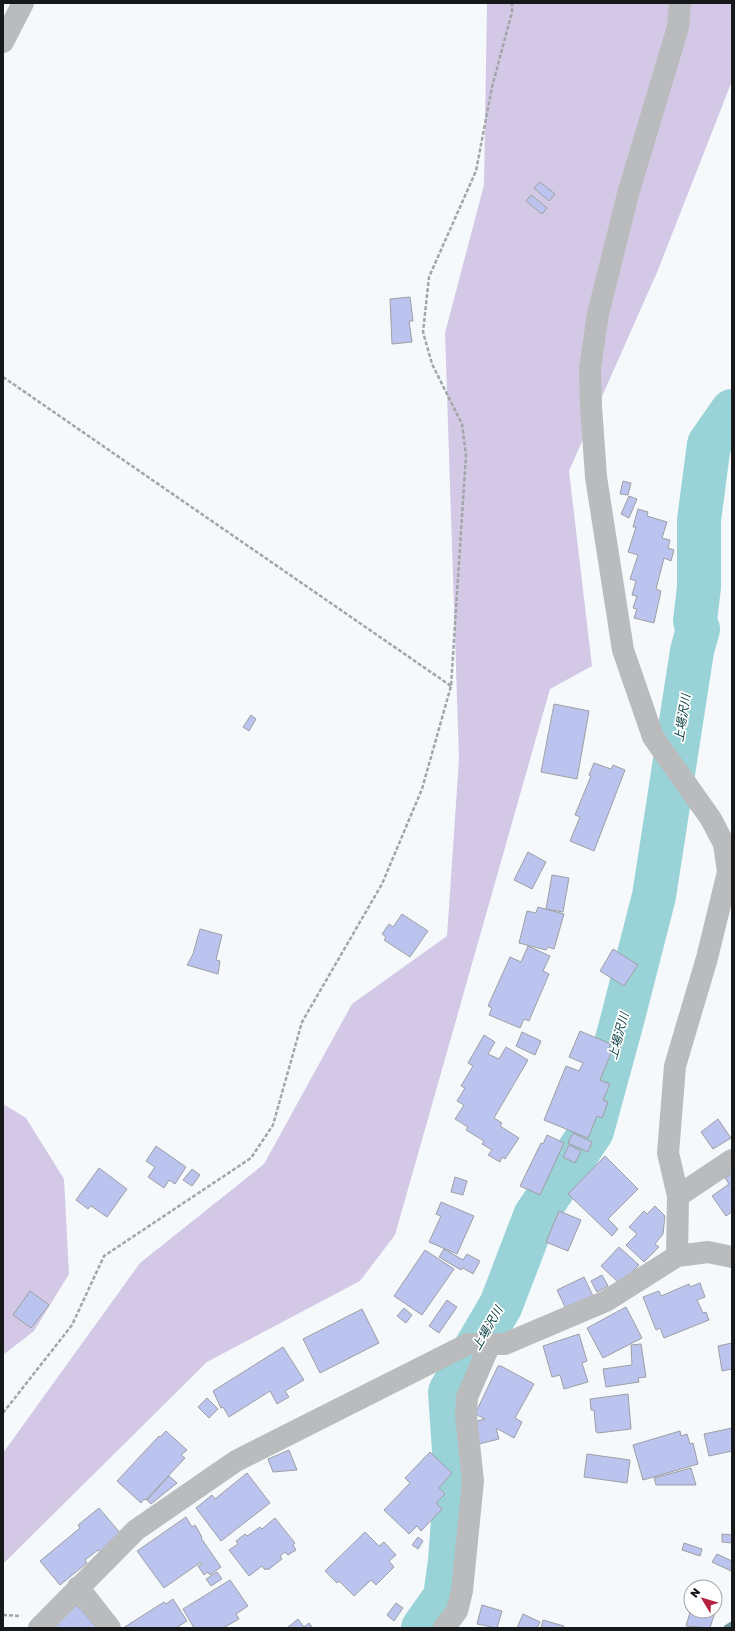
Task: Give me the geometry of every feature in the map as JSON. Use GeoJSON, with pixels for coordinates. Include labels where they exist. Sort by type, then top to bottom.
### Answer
{"type":"FeatureCollection","features":[{"type":"Feature","properties":{"kind":"street"},"geometry":{"type":"LineString","coordinates":[[3,42],[23,3]]}},
{"type":"Feature","properties":{"kind":"street"},"geometry":{"type":"LineString","coordinates":[[677,1256],[678,1196],[668,1153],[675,1066],[707,958],[728,872],[724,844],[711,819],[653,737],[623,650],[596,477],[590,368],[600,306],[628,194],[678,27],[680,3]]}},
{"type":"Feature","properties":{"kind":"street"},"geometry":{"type":"LineString","coordinates":[[678,1196],[732,1160]]}},
{"type":"Feature","properties":{"kind":"street"},"geometry":{"type":"LineString","coordinates":[[39,1628],[136,1530],[236,1461],[468,1344],[505,1344],[606,1301],[677,1256],[708,1252],[732,1257]]}},
{"type":"Feature","properties":{"kind":"street"},"geometry":{"type":"LineString","coordinates":[[444,1628],[457,1611],[462,1591],[473,1481],[466,1416],[467,1397],[490,1344]]}},
{"type":"Feature","properties":{"kind":"street"},"geometry":{"type":"LineString","coordinates":[[78,1587],[110,1628]]}},
{"type":"Feature","properties":{"kind":"path"},"geometry":{"type":"LineString","coordinates":[[3,1413],[72,1325],[104,1256],[251,1158],[274,1125],[302,1022],[382,884],[422,789],[451,686],[466,455],[462,424],[432,364],[424,332],[430,277],[476,170],[492,87],[512,12],[512,3]]}},
{"type":"Feature","properties":{"kind":"path"},"geometry":{"type":"LineString","coordinates":[[3,377],[451,686]]}},
{"type":"Feature","properties":{"kind":"shaded area"},"geometry":{"type":"Polygon","coordinates":[[[487,3],[732,3],[732,81],[658,270],[569,471],[592,666],[550,689],[395,1235],[360,1281],[207,1362],[3,1564],[3,1453],[140,1263],[264,1164],[352,1004],[447,936],[459,759],[445,333],[484,185],[487,3]]]}},
{"type":"Feature","properties":{"kind":"shaded area"},"geometry":{"type":"Polygon","coordinates":[[[3,1104],[26,1118],[64,1179],[69,1274],[34,1331],[3,1355],[3,1104]]]}},
{"type":"Feature","properties":{"kind":"building"},"geometry":{"type":"Polygon","coordinates":[[[540,182],[555,194],[549,201],[534,188],[540,182]]]}},
{"type":"Feature","properties":{"kind":"building"},"geometry":{"type":"Polygon","coordinates":[[[531,195],[547,208],[542,214],[526,201],[531,195]]]}},
{"type":"Feature","properties":{"kind":"building"},"geometry":{"type":"Polygon","coordinates":[[[410,297],[413,321],[409,321],[412,342],[392,344],[390,299],[410,297]]]}},
{"type":"Feature","properties":{"kind":"building"},"geometry":{"type":"Polygon","coordinates":[[[623,481],[631,483],[628,495],[620,494],[623,481]]]}},
{"type":"Feature","properties":{"kind":"building"},"geometry":{"type":"Polygon","coordinates":[[[629,496],[637,499],[629,518],[621,514],[629,496]]]}},
{"type":"Feature","properties":{"kind":"building"},"geometry":{"type":"Polygon","coordinates":[[[638,509],[648,512],[647,516],[667,522],[662,538],[670,540],[668,548],[674,550],[671,561],[664,558],[656,589],[661,591],[654,623],[634,618],[637,609],[633,608],[637,596],[632,595],[636,581],[630,579],[638,555],[628,552],[636,527],[633,527],[638,509]]]}},
{"type":"Feature","properties":{"kind":"building"},"geometry":{"type":"Polygon","coordinates":[[[554,704],[589,711],[577,779],[541,772],[554,704]]]}},
{"type":"Feature","properties":{"kind":"building"},"geometry":{"type":"Polygon","coordinates":[[[251,715],[256,719],[249,731],[243,727],[251,715]]]}},
{"type":"Feature","properties":{"kind":"building"},"geometry":{"type":"Polygon","coordinates":[[[594,763],[611,769],[613,765],[625,770],[594,851],[570,841],[580,817],[575,815],[591,776],[589,775],[594,763]]]}},
{"type":"Feature","properties":{"kind":"building"},"geometry":{"type":"Polygon","coordinates":[[[528,852],[546,862],[532,889],[514,880],[528,852]]]}},
{"type":"Feature","properties":{"kind":"building"},"geometry":{"type":"Polygon","coordinates":[[[552,875],[569,878],[563,912],[546,909],[552,875]]]}},
{"type":"Feature","properties":{"kind":"building"},"geometry":{"type":"Polygon","coordinates":[[[538,907],[564,914],[554,949],[548,947],[546,950],[519,943],[527,911],[536,913],[538,907]]]}},
{"type":"Feature","properties":{"kind":"building"},"geometry":{"type":"Polygon","coordinates":[[[402,914],[428,931],[410,957],[384,940],[386,937],[382,934],[389,924],[393,927],[402,914]]]}},
{"type":"Feature","properties":{"kind":"building"},"geometry":{"type":"Polygon","coordinates":[[[200,929],[222,935],[216,960],[220,961],[218,974],[187,965],[193,954],[200,929]]]}},
{"type":"Feature","properties":{"kind":"building"},"geometry":{"type":"Polygon","coordinates":[[[528,946],[550,956],[543,971],[549,974],[529,1021],[524,1019],[520,1028],[489,1015],[492,1008],[488,1006],[510,957],[521,962],[528,946]]]}},
{"type":"Feature","properties":{"kind":"building"},"geometry":{"type":"Polygon","coordinates":[[[613,949],[638,965],[624,986],[600,971],[613,949]]]}},
{"type":"Feature","properties":{"kind":"building"},"geometry":{"type":"Polygon","coordinates":[[[580,1031],[611,1044],[608,1049],[612,1051],[600,1080],[610,1084],[603,1100],[608,1102],[602,1118],[597,1116],[588,1138],[544,1120],[566,1066],[579,1071],[583,1063],[569,1057],[580,1031]]]}},
{"type":"Feature","properties":{"kind":"building"},"geometry":{"type":"Polygon","coordinates":[[[522,1032],[541,1041],[535,1055],[516,1046],[522,1032]]]}},
{"type":"Feature","properties":{"kind":"building"},"geometry":{"type":"Polygon","coordinates":[[[484,1035],[495,1042],[488,1054],[499,1059],[506,1047],[528,1060],[494,1118],[502,1123],[500,1126],[519,1138],[505,1159],[502,1157],[500,1162],[488,1155],[492,1150],[482,1144],[484,1141],[466,1130],[468,1127],[455,1119],[464,1105],[457,1101],[465,1088],[461,1086],[473,1066],[468,1063],[484,1035]]]}},
{"type":"Feature","properties":{"kind":"building"},"geometry":{"type":"Polygon","coordinates":[[[718,1119],[731,1138],[713,1149],[701,1132],[718,1119]]]}},
{"type":"Feature","properties":{"kind":"building"},"geometry":{"type":"Polygon","coordinates":[[[573,1133],[592,1142],[588,1152],[568,1143],[573,1133]]]}},
{"type":"Feature","properties":{"kind":"building"},"geometry":{"type":"Polygon","coordinates":[[[547,1135],[564,1143],[540,1195],[520,1186],[541,1143],[543,1144],[547,1135]]]}},
{"type":"Feature","properties":{"kind":"building"},"geometry":{"type":"Polygon","coordinates":[[[569,1145],[581,1151],[575,1163],[563,1157],[569,1145]]]}},
{"type":"Feature","properties":{"kind":"building"},"geometry":{"type":"Polygon","coordinates":[[[156,1146],[186,1167],[175,1184],[169,1180],[164,1188],[148,1177],[155,1167],[146,1161],[156,1146]]]}},
{"type":"Feature","properties":{"kind":"building"},"geometry":{"type":"Polygon","coordinates":[[[605,1156],[638,1189],[608,1219],[618,1229],[612,1236],[568,1194],[605,1156]]]}},
{"type":"Feature","properties":{"kind":"building"},"geometry":{"type":"Polygon","coordinates":[[[99,1168],[127,1189],[107,1217],[91,1206],[88,1209],[76,1200],[99,1168]]]}},
{"type":"Feature","properties":{"kind":"building"},"geometry":{"type":"Polygon","coordinates":[[[192,1169],[200,1175],[192,1186],[183,1180],[192,1169]]]}},
{"type":"Feature","properties":{"kind":"building"},"geometry":{"type":"Polygon","coordinates":[[[732,1173],[732,1212],[726,1216],[712,1196],[729,1184],[725,1178],[732,1173]]]}},
{"type":"Feature","properties":{"kind":"building"},"geometry":{"type":"Polygon","coordinates":[[[455,1177],[467,1181],[463,1195],[451,1192],[455,1177]]]}},
{"type":"Feature","properties":{"kind":"building"},"geometry":{"type":"Polygon","coordinates":[[[441,1202],[474,1216],[457,1254],[429,1242],[441,1216],[436,1214],[441,1202]]]}},
{"type":"Feature","properties":{"kind":"building"},"geometry":{"type":"Polygon","coordinates":[[[655,1206],[665,1216],[663,1234],[655,1244],[659,1247],[644,1262],[626,1245],[637,1234],[629,1227],[644,1211],[647,1214],[655,1206]]]}},
{"type":"Feature","properties":{"kind":"building"},"geometry":{"type":"Polygon","coordinates":[[[559,1211],[581,1220],[568,1251],[546,1242],[559,1211]]]}},
{"type":"Feature","properties":{"kind":"building"},"geometry":{"type":"Polygon","coordinates":[[[619,1247],[639,1265],[620,1284],[601,1266],[619,1247]]]}},
{"type":"Feature","properties":{"kind":"building"},"geometry":{"type":"Polygon","coordinates":[[[444,1249],[463,1260],[467,1254],[480,1261],[473,1274],[463,1268],[461,1270],[439,1257],[444,1249]]]}},
{"type":"Feature","properties":{"kind":"building"},"geometry":{"type":"Polygon","coordinates":[[[425,1250],[454,1269],[422,1315],[394,1296],[425,1250]]]}},
{"type":"Feature","properties":{"kind":"building"},"geometry":{"type":"Polygon","coordinates":[[[602,1275],[608,1286],[597,1292],[591,1281],[602,1275]]]}},
{"type":"Feature","properties":{"kind":"building"},"geometry":{"type":"Polygon","coordinates":[[[584,1277],[593,1296],[566,1309],[557,1290],[584,1277]]]}},
{"type":"Feature","properties":{"kind":"building"},"geometry":{"type":"Polygon","coordinates":[[[700,1283],[705,1297],[697,1300],[703,1313],[706,1312],[709,1320],[664,1338],[660,1328],[656,1330],[643,1297],[659,1291],[661,1296],[689,1284],[690,1287],[700,1283]]]}},
{"type":"Feature","properties":{"kind":"building"},"geometry":{"type":"Polygon","coordinates":[[[30,1291],[49,1305],[31,1328],[13,1315],[30,1291]]]}},
{"type":"Feature","properties":{"kind":"building"},"geometry":{"type":"Polygon","coordinates":[[[447,1300],[457,1307],[439,1333],[429,1326],[447,1300]]]}},
{"type":"Feature","properties":{"kind":"building"},"geometry":{"type":"Polygon","coordinates":[[[626,1307],[642,1338],[603,1358],[587,1328],[626,1307]]]}},
{"type":"Feature","properties":{"kind":"building"},"geometry":{"type":"Polygon","coordinates":[[[404,1308],[412,1315],[406,1323],[397,1316],[404,1308]]]}},
{"type":"Feature","properties":{"kind":"building"},"geometry":{"type":"Polygon","coordinates":[[[362,1309],[379,1343],[320,1373],[303,1339],[362,1309]]]}},
{"type":"Feature","properties":{"kind":"building"},"geometry":{"type":"Polygon","coordinates":[[[579,1334],[587,1361],[582,1363],[588,1382],[564,1389],[560,1375],[552,1377],[543,1346],[579,1334]]]}},
{"type":"Feature","properties":{"kind":"building"},"geometry":{"type":"Polygon","coordinates":[[[732,1343],[732,1369],[722,1371],[718,1346],[732,1343]]]}},
{"type":"Feature","properties":{"kind":"building"},"geometry":{"type":"Polygon","coordinates":[[[641,1344],[646,1377],[638,1378],[639,1382],[606,1387],[603,1369],[632,1365],[631,1345],[641,1344]]]}},
{"type":"Feature","properties":{"kind":"building"},"geometry":{"type":"Polygon","coordinates":[[[283,1347],[304,1380],[285,1391],[289,1397],[277,1404],[270,1391],[229,1417],[223,1407],[221,1408],[213,1391],[283,1347]]]}},
{"type":"Feature","properties":{"kind":"building"},"geometry":{"type":"Polygon","coordinates":[[[498,1366],[501,1366],[534,1384],[515,1418],[522,1422],[514,1438],[496,1428],[499,1439],[479,1444],[473,1422],[485,1419],[475,1414],[498,1366]]]}},
{"type":"Feature","properties":{"kind":"building"},"geometry":{"type":"Polygon","coordinates":[[[628,1394],[631,1429],[596,1432],[594,1410],[591,1410],[590,1399],[628,1394]]]}},
{"type":"Feature","properties":{"kind":"building"},"geometry":{"type":"Polygon","coordinates":[[[207,1398],[218,1409],[209,1418],[198,1407],[207,1398]]]}},
{"type":"Feature","properties":{"kind":"building"},"geometry":{"type":"Polygon","coordinates":[[[732,1428],[732,1451],[709,1456],[704,1434],[732,1428]]]}},
{"type":"Feature","properties":{"kind":"building"},"geometry":{"type":"Polygon","coordinates":[[[166,1431],[187,1450],[181,1455],[185,1458],[146,1500],[144,1499],[141,1503],[117,1481],[159,1436],[160,1437],[166,1431]]]}},
{"type":"Feature","properties":{"kind":"building"},"geometry":{"type":"Polygon","coordinates":[[[680,1431],[681,1436],[687,1434],[690,1444],[693,1443],[698,1464],[643,1480],[633,1445],[680,1431]]]}},
{"type":"Feature","properties":{"kind":"building"},"geometry":{"type":"Polygon","coordinates":[[[289,1450],[297,1470],[273,1472],[268,1459],[289,1450]]]}},
{"type":"Feature","properties":{"kind":"building"},"geometry":{"type":"Polygon","coordinates":[[[430,1452],[452,1473],[439,1488],[445,1494],[436,1503],[442,1509],[421,1531],[417,1526],[409,1534],[384,1510],[410,1483],[405,1478],[430,1452]]]}},
{"type":"Feature","properties":{"kind":"building"},"geometry":{"type":"Polygon","coordinates":[[[587,1454],[630,1460],[627,1483],[584,1477],[587,1454]]]}},
{"type":"Feature","properties":{"kind":"building"},"geometry":{"type":"Polygon","coordinates":[[[691,1468],[696,1485],[656,1485],[654,1478],[691,1468]]]}},
{"type":"Feature","properties":{"kind":"building"},"geometry":{"type":"Polygon","coordinates":[[[247,1473],[270,1503],[221,1541],[196,1508],[212,1495],[215,1499],[247,1473]]]}},
{"type":"Feature","properties":{"kind":"building"},"geometry":{"type":"Polygon","coordinates":[[[169,1476],[177,1483],[151,1504],[147,1500],[169,1476]]]}},
{"type":"Feature","properties":{"kind":"building"},"geometry":{"type":"Polygon","coordinates":[[[99,1508],[121,1534],[100,1552],[98,1550],[85,1560],[87,1563],[60,1585],[40,1561],[80,1528],[78,1525],[99,1508]]]}},
{"type":"Feature","properties":{"kind":"building"},"geometry":{"type":"Polygon","coordinates":[[[186,1517],[192,1527],[195,1525],[202,1537],[201,1538],[221,1567],[210,1575],[208,1572],[204,1575],[198,1566],[202,1564],[201,1562],[164,1588],[137,1551],[186,1517]]]}},
{"type":"Feature","properties":{"kind":"building"},"geometry":{"type":"Polygon","coordinates":[[[275,1518],[295,1543],[293,1545],[296,1550],[288,1555],[285,1552],[280,1556],[282,1559],[268,1570],[267,1568],[265,1570],[262,1566],[249,1576],[229,1550],[238,1544],[236,1541],[245,1534],[247,1536],[260,1527],[262,1529],[275,1518]]]}},
{"type":"Feature","properties":{"kind":"building"},"geometry":{"type":"Polygon","coordinates":[[[365,1532],[379,1546],[384,1542],[396,1555],[389,1561],[394,1567],[376,1585],[371,1580],[354,1596],[339,1581],[337,1583],[325,1571],[365,1532]]]}},
{"type":"Feature","properties":{"kind":"building"},"geometry":{"type":"Polygon","coordinates":[[[722,1534],[732,1535],[732,1543],[722,1542],[722,1534]]]}},
{"type":"Feature","properties":{"kind":"building"},"geometry":{"type":"Polygon","coordinates":[[[418,1537],[423,1541],[418,1549],[412,1545],[418,1537]]]}},
{"type":"Feature","properties":{"kind":"building"},"geometry":{"type":"Polygon","coordinates":[[[684,1543],[702,1549],[700,1556],[682,1550],[684,1543]]]}},
{"type":"Feature","properties":{"kind":"building"},"geometry":{"type":"Polygon","coordinates":[[[717,1554],[732,1561],[731,1571],[712,1562],[717,1554]]]}},
{"type":"Feature","properties":{"kind":"building"},"geometry":{"type":"Polygon","coordinates":[[[217,1572],[222,1579],[211,1586],[206,1579],[217,1572]]]}},
{"type":"Feature","properties":{"kind":"building"},"geometry":{"type":"Polygon","coordinates":[[[230,1580],[248,1606],[236,1614],[239,1619],[223,1628],[194,1628],[183,1609],[230,1580]]]}},
{"type":"Feature","properties":{"kind":"building"},"geometry":{"type":"Polygon","coordinates":[[[173,1599],[187,1621],[176,1628],[123,1628],[164,1602],[166,1604],[173,1599]]]}},
{"type":"Feature","properties":{"kind":"building"},"geometry":{"type":"Polygon","coordinates":[[[396,1603],[403,1608],[394,1621],[387,1615],[396,1603]]]}},
{"type":"Feature","properties":{"kind":"building"},"geometry":{"type":"Polygon","coordinates":[[[77,1605],[97,1628],[51,1628],[77,1605]]]}},
{"type":"Feature","properties":{"kind":"building"},"geometry":{"type":"Polygon","coordinates":[[[482,1605],[502,1611],[497,1628],[477,1624],[482,1605]]]}},
{"type":"Feature","properties":{"kind":"building"},"geometry":{"type":"Polygon","coordinates":[[[523,1614],[540,1622],[537,1628],[517,1628],[523,1614]]]}},
{"type":"Feature","properties":{"kind":"building"},"geometry":{"type":"Polygon","coordinates":[[[298,1619],[304,1627],[309,1623],[313,1628],[287,1628],[298,1619]]]}},
{"type":"Feature","properties":{"kind":"building"},"geometry":{"type":"Polygon","coordinates":[[[688,1619],[713,1619],[710,1628],[686,1626],[688,1619]]]}},
{"type":"Feature","properties":{"kind":"building"},"geometry":{"type":"Polygon","coordinates":[[[543,1620],[564,1626],[563,1628],[541,1628],[543,1620]]]}},
{"type":"Feature","properties":{"kind":"waterway","name":"上場沢川"},"geometry":{"type":"LineString","coordinates":[[423,1628],[445,1597],[450,1561],[456,1480],[450,1392],[501,1305],[535,1216],[592,1131],[654,896],[692,651],[698,629],[695,621],[699,587],[699,520],[709,444],[732,411]]}},
{"type":"Feature","properties":{"kind":"waterway"},"geometry":{"type":"LineString","coordinates":[[727,1628],[732,1625]]}}]}
